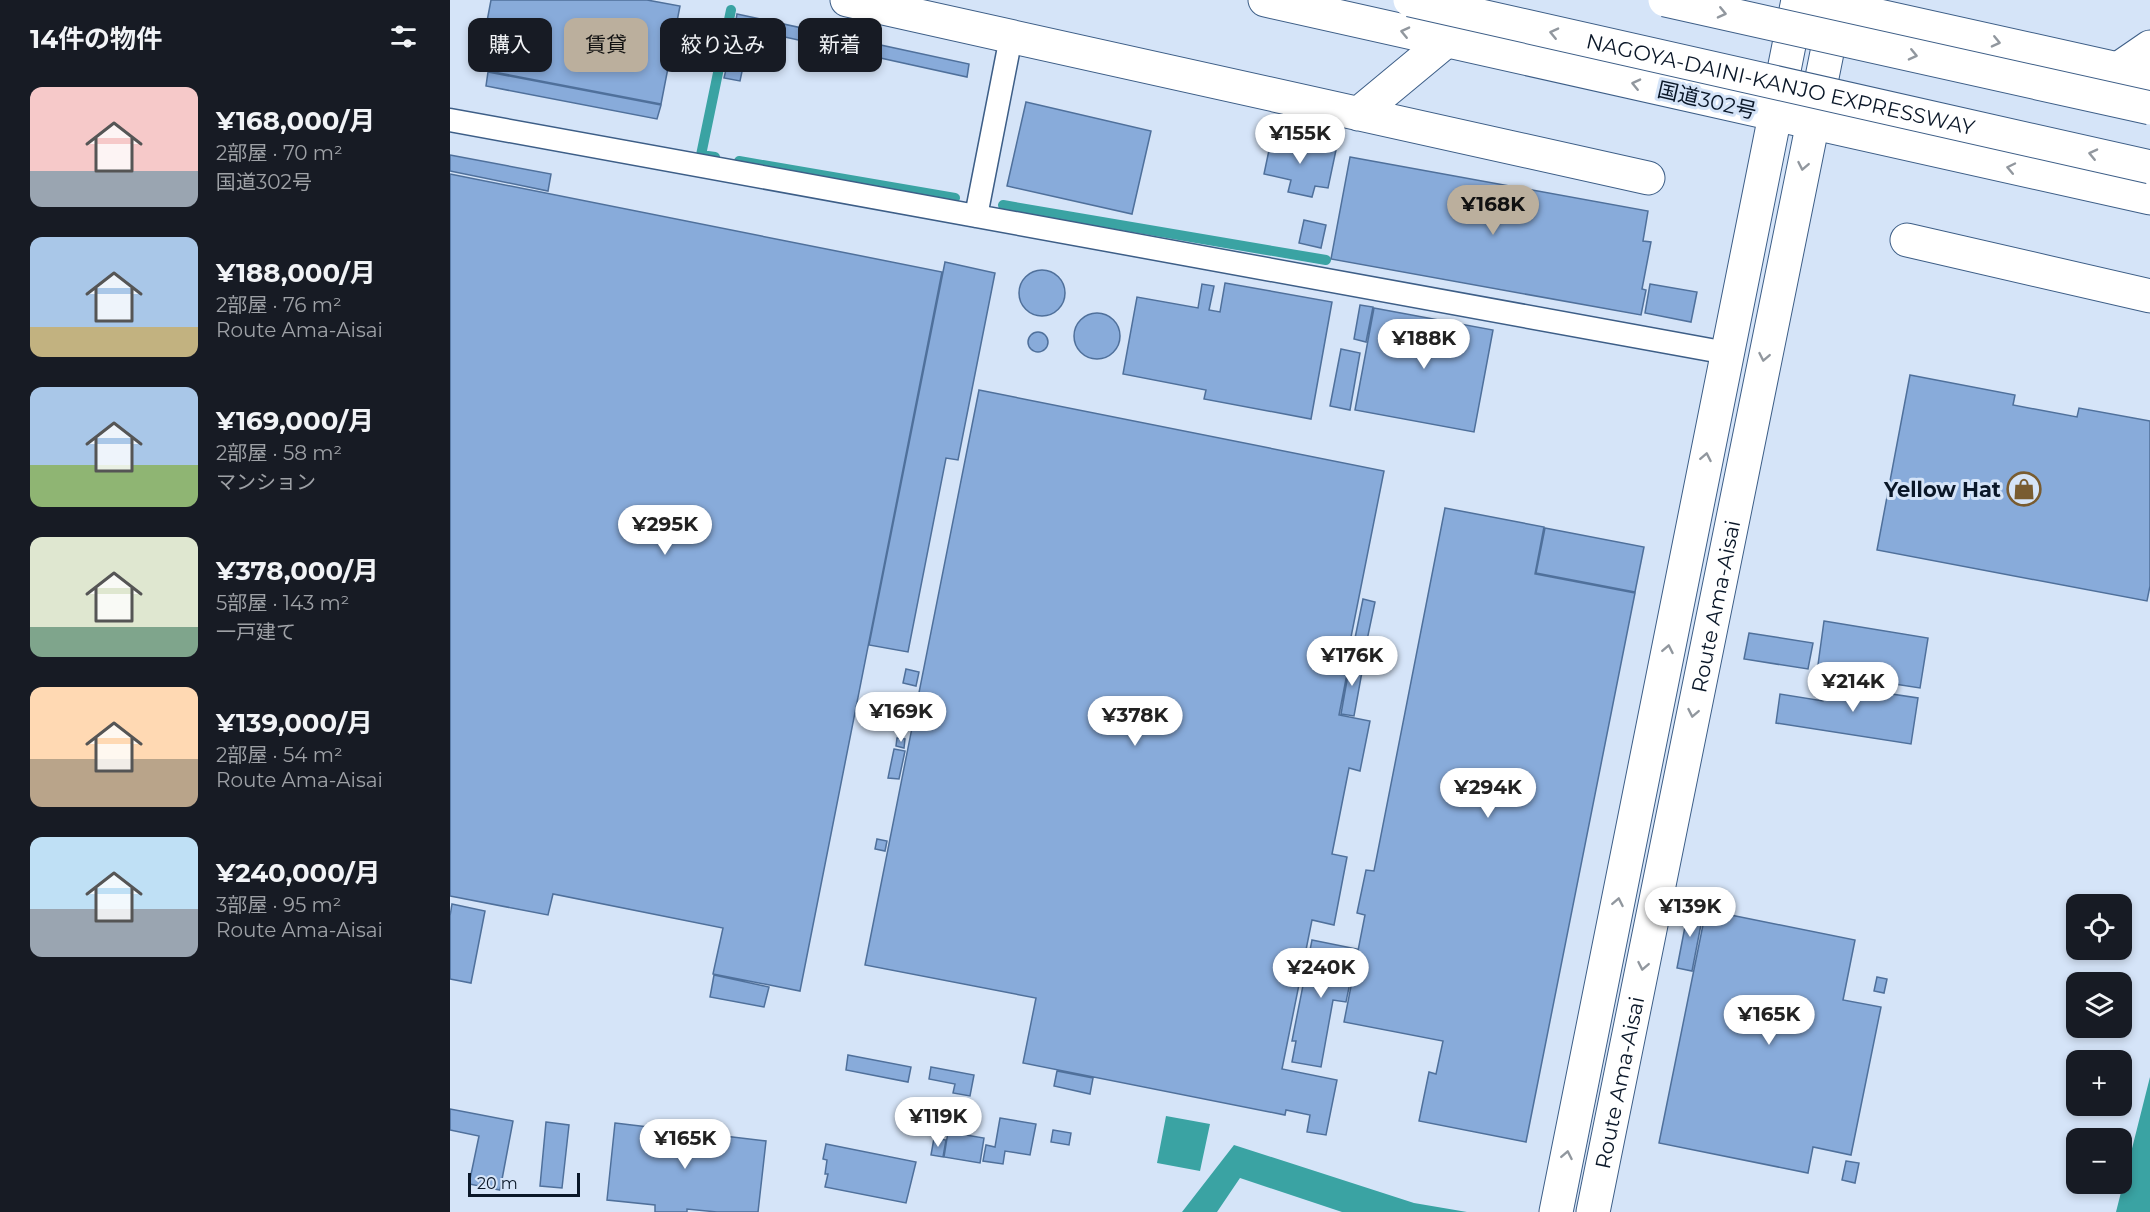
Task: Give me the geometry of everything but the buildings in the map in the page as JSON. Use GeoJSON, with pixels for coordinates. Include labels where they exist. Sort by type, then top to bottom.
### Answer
{"type":"FeatureCollection","features":[{"type":"Feature","properties":{"kind":"main road"},"geometry":{"type":"LineString","coordinates":[[847,0],[1648,178]]}},
{"type":"Feature","properties":{"kind":"main road","name":"国道302号"},"geometry":{"type":"LineString","coordinates":[[1265,0],[1775,116],[2150,198]]}},
{"type":"Feature","properties":{"kind":"main road","name":"NAGOYA-DAINI-KANJO EXPRESSWAY"},"geometry":{"type":"LineString","coordinates":[[1410,0],[2150,167]]}},
{"type":"Feature","properties":{"kind":"main road"},"geometry":{"type":"LineString","coordinates":[[1665,0],[2150,108]]}},
{"type":"Feature","properties":{"kind":"main road","name":"Route Ama-Aisai"},"geometry":{"type":"LineString","coordinates":[[1556,1212],[1798,0]]}},
{"type":"Feature","properties":{"kind":"main road"},"geometry":{"type":"LineString","coordinates":[[1827,2],[2150,75]]}},
{"type":"Feature","properties":{"kind":"main road","name":"Route Ama-Aisai"},"geometry":{"type":"LineString","coordinates":[[1593,1212],[1812,124],[1827,2]]}},
{"type":"Feature","properties":{"kind":"main road"},"geometry":{"type":"LineString","coordinates":[[1358,114],[1446,41]]}},
{"type":"Feature","properties":{"kind":"main road"},"geometry":{"type":"LineString","coordinates":[[2118,69],[2150,47]]}},
{"type":"Feature","properties":{"kind":"main road"},"geometry":{"type":"LineString","coordinates":[[1907,240],[2150,296]]}},
{"type":"Feature","properties":{"kind":"lane"},"geometry":{"type":"LineString","coordinates":[[976,216],[1011,37]]}},
{"type":"Feature","properties":{"kind":"lane"},"geometry":{"type":"LineString","coordinates":[[450,120],[1727,353]]}},
{"type":"Feature","properties":{"kind":"shaded area"},"geometry":{"type":"Polygon","coordinates":[[[2150,1077],[2150,1212],[2116,1212],[2121,1194],[2132,1194],[2132,1148],[2150,1077]]]}},
{"type":"Feature","properties":{"kind":"shaded area"},"geometry":{"type":"Polygon","coordinates":[[[1166,1116],[1210,1124],[1200,1171],[1157,1163],[1166,1116]]]}},
{"type":"Feature","properties":{"kind":"shaded area"},"geometry":{"type":"Polygon","coordinates":[[[1234,1145],[1414,1203],[1467,1212],[1342,1212],[1240,1178],[1217,1212],[1182,1212],[1234,1145]]]}},
{"type":"Feature","properties":{"kind":"waterway"},"geometry":{"type":"LineString","coordinates":[[715,157],[701,155],[731,10]]}},
{"type":"Feature","properties":{"kind":"waterway"},"geometry":{"type":"LineString","coordinates":[[739,161],[955,198]]}},
{"type":"Feature","properties":{"kind":"waterway"},"geometry":{"type":"LineString","coordinates":[[1003,205],[1326,260]]}},
{"type":"Feature","properties":{"kind":"place","name":"Yellow Hat"},"geometry":{"type":"Point","coordinates":[2024,489]}}]}
